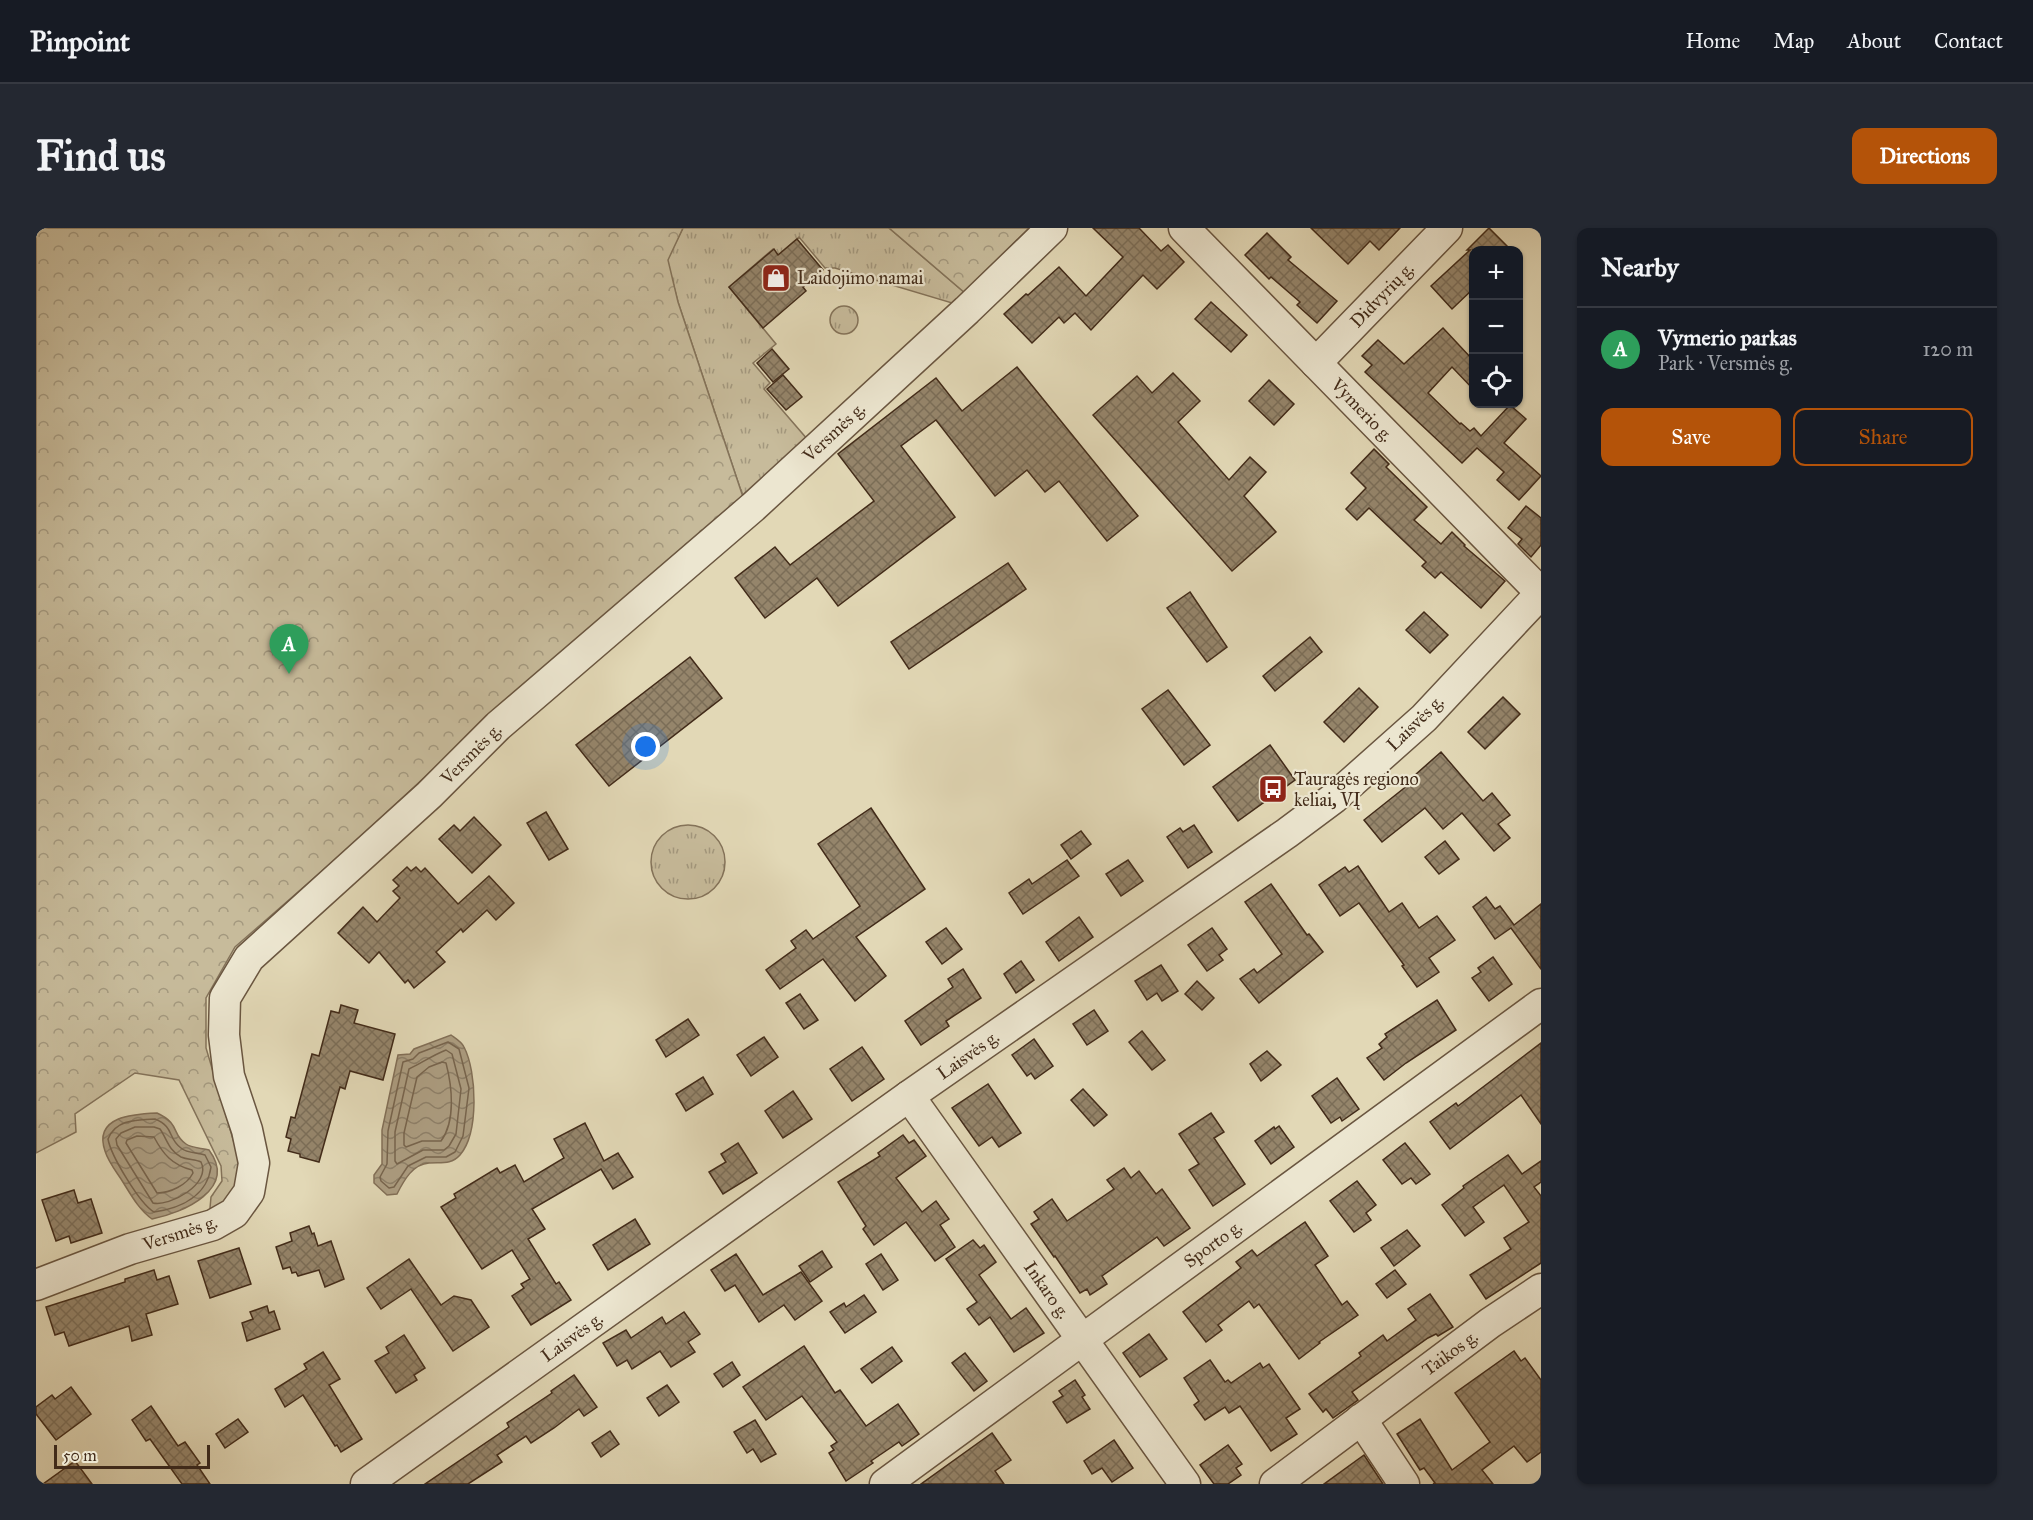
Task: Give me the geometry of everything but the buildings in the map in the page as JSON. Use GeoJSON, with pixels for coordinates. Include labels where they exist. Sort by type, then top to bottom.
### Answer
{"type":"FeatureCollection","features":[{"type":"Feature","properties":{"kind":"street","name":"Versmės g."},"geometry":{"type":"LineString","coordinates":[[36,1285],[129,1249],[213,1226],[234,1213],[249,1192],[254,1163],[247,1130],[229,1076],[224,1035],[225,998],[249,958],[429,795],[498,726],[753,507],[968,310],[1052,228]]}},
{"type":"Feature","properties":{"kind":"street","name":"Vymerio g."},"geometry":{"type":"LineString","coordinates":[[1184,228],[1541,593]]}},
{"type":"Feature","properties":{"kind":"street","name":"Didvyrių g."},"geometry":{"type":"LineString","coordinates":[[1316,363],[1447,228]]}},
{"type":"Feature","properties":{"kind":"street","name":"Laisvės g."},"geometry":{"type":"LineString","coordinates":[[366,1484],[909,1096],[1238,869],[1334,798],[1424,718],[1541,593]]}},
{"type":"Feature","properties":{"kind":"street","name":"Sporto g."},"geometry":{"type":"LineString","coordinates":[[885,1484],[1541,1004]]}},
{"type":"Feature","properties":{"kind":"street","name":"Inkaro g."},"geometry":{"type":"LineString","coordinates":[[909,1096],[1185,1484]]}},
{"type":"Feature","properties":{"kind":"street","name":"Taikos g."},"geometry":{"type":"LineString","coordinates":[[1275,1484],[1490,1323],[1541,1288]]}},
{"type":"Feature","properties":{"kind":"street"},"geometry":{"type":"LineString","coordinates":[[1360,1419],[1404,1484]]}},
{"type":"Feature","properties":{"kind":"green space"},"geometry":{"type":"Polygon","coordinates":[[[36,228],[683,228],[668,260],[678,302],[743,497],[465,740],[346,850],[235,947],[206,998],[206,1048],[243,1173],[219,1213],[210,1208],[211,1197],[222,1181],[221,1166],[179,1080],[135,1073],[75,1114],[76,1132],[36,1153],[36,228]]]}},
{"type":"Feature","properties":{"kind":"green space"},"geometry":{"type":"Polygon","coordinates":[[[683,228],[889,228],[965,293],[952,303],[835,268],[825,268],[799,237],[778,255],[773,249],[729,287],[776,344],[753,363],[770,383],[764,389],[808,440],[743,497],[678,302],[667,260],[683,228]]]}},
{"type":"Feature","properties":{"kind":"green space"},"geometry":{"type":"Polygon","coordinates":[[[889,228],[1029,228],[965,293],[889,228]]]}},
{"type":"Feature","properties":{"kind":"green space"},"geometry":{"type":"Polygon","coordinates":[[[844,306],[854,310],[858,320],[854,330],[844,334],[834,330],[830,320],[834,310],[844,306]]]}},
{"type":"Feature","properties":{"kind":"green space"},"geometry":{"type":"Polygon","coordinates":[[[688,825],[709,831],[719,841],[725,862],[719,883],[709,893],[688,899],[667,893],[657,883],[651,862],[657,841],[667,831],[688,825]]]}},
{"type":"Feature","properties":{"kind":"water"},"geometry":{"type":"Polygon","coordinates":[[[451,1035],[463,1045],[472,1071],[473,1118],[466,1145],[460,1155],[453,1160],[418,1166],[406,1178],[397,1194],[387,1195],[374,1183],[374,1175],[382,1164],[382,1130],[398,1055],[410,1054],[414,1049],[451,1035]]]}},
{"type":"Feature","properties":{"kind":"water"},"geometry":{"type":"Polygon","coordinates":[[[157,1113],[170,1121],[181,1140],[186,1144],[209,1150],[216,1164],[217,1176],[212,1187],[191,1205],[152,1219],[138,1206],[112,1165],[105,1151],[103,1139],[105,1130],[118,1119],[137,1114],[157,1113]]]}},
{"type":"Feature","properties":{"kind":"place","name":"Laidojimo namai"},"geometry":{"type":"Point","coordinates":[776,278]}},
{"type":"Feature","properties":{"kind":"place","name":"Vymerio parkas"},"geometry":{"type":"Point","coordinates":[289,674]}},
{"type":"Feature","properties":{"kind":"place","name":"Tauragės regiono keliai, VĮ"},"geometry":{"type":"Point","coordinates":[1273,789]}}]}
